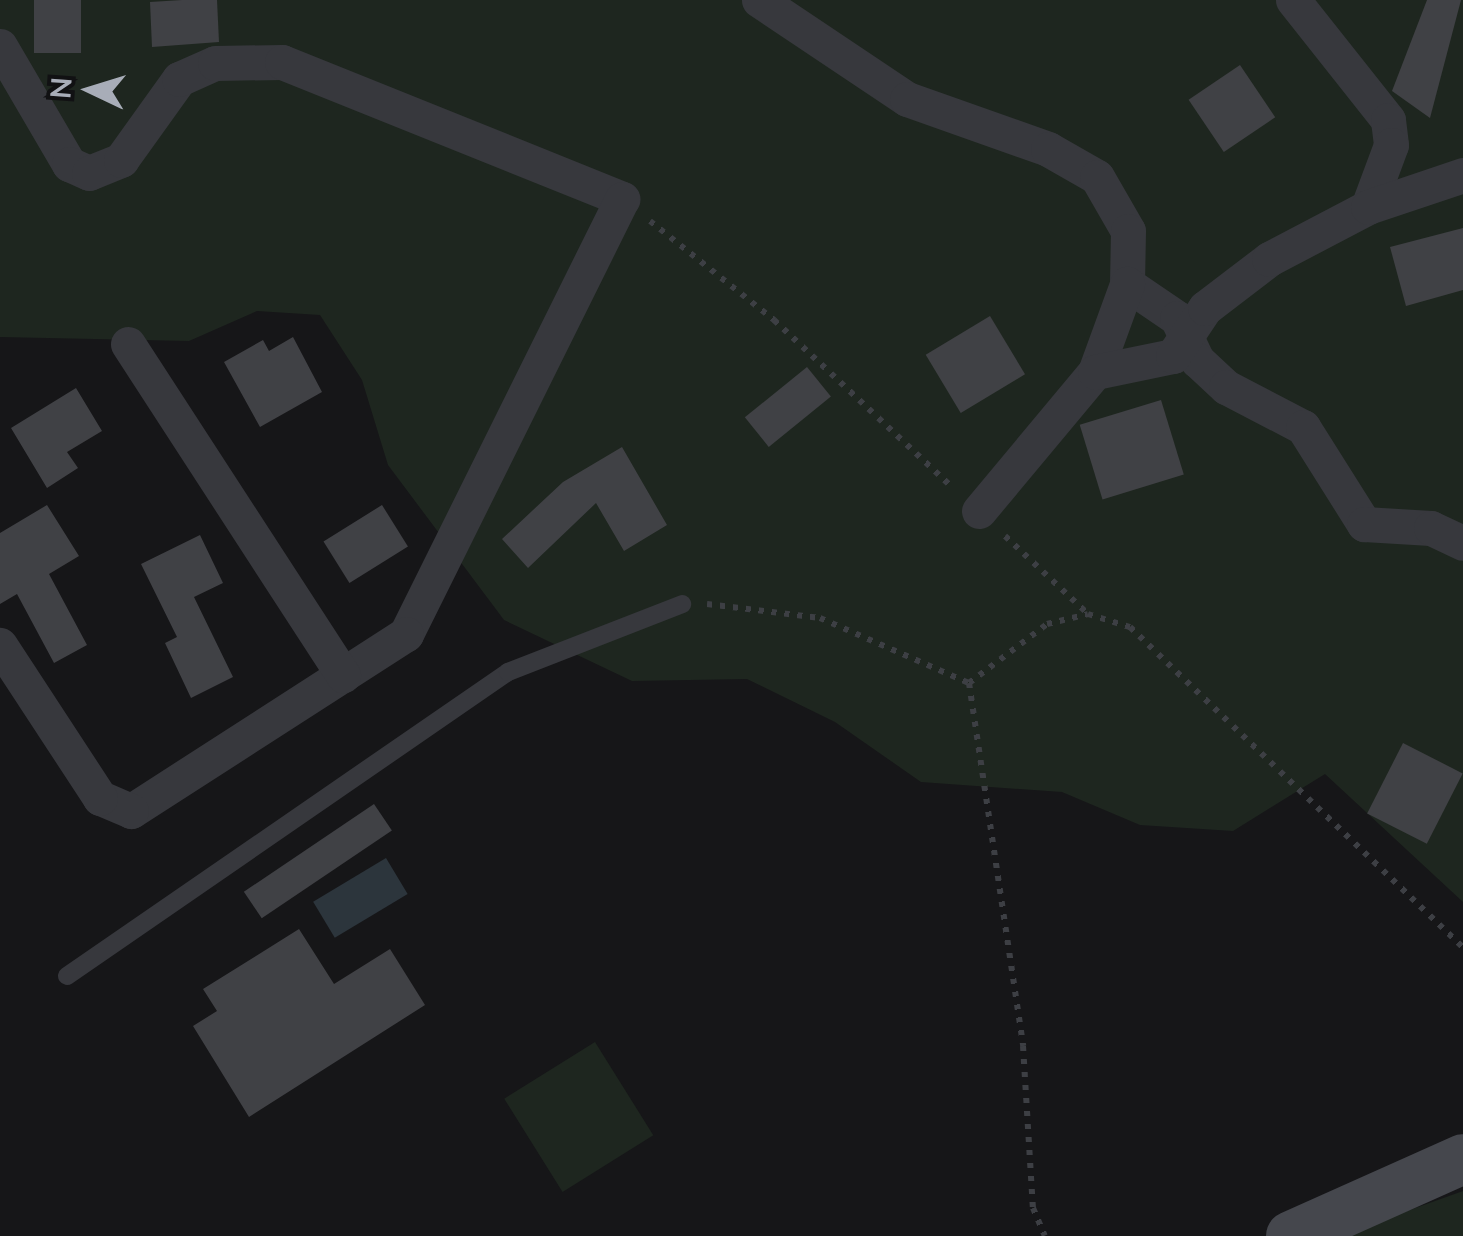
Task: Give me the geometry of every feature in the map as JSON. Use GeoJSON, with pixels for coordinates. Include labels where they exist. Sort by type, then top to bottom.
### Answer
{"type":"FeatureCollection","features":[{"type":"Feature","properties":{"kind":"main road"},"geometry":{"type":"LineString","coordinates":[[1291,1236],[1463,1159]]}},
{"type":"Feature","properties":{"kind":"street"},"geometry":{"type":"LineString","coordinates":[[758,0],[907,100],[1048,148],[1097,177],[1128,231],[1127,284],[1095,372],[978,511]]}},
{"type":"Feature","properties":{"kind":"street"},"geometry":{"type":"LineString","coordinates":[[1293,0],[1388,120],[1391,145],[1368,207]]}},
{"type":"Feature","properties":{"kind":"street"},"geometry":{"type":"LineString","coordinates":[[0,46],[68,164],[90,173],[121,160],[179,79],[215,63],[282,62],[622,199],[416,622],[343,675],[142,807],[118,811],[100,798],[0,645]]}},
{"type":"Feature","properties":{"kind":"street"},"geometry":{"type":"LineString","coordinates":[[1095,372],[1147,366],[1188,340],[1229,285],[1368,207],[1463,174]]}},
{"type":"Feature","properties":{"kind":"street"},"geometry":{"type":"LineString","coordinates":[[1127,284],[1162,302],[1226,387],[1302,427],[1364,524],[1431,528],[1463,543]]}},
{"type":"Feature","properties":{"kind":"street"},"geometry":{"type":"LineString","coordinates":[[128,344],[343,675]]}},
{"type":"Feature","properties":{"kind":"lane"},"geometry":{"type":"LineString","coordinates":[[67,976],[508,672],[682,604]]}},
{"type":"Feature","properties":{"kind":"path"},"geometry":{"type":"LineString","coordinates":[[622,199],[774,320],[1088,614],[1130,627],[1463,947]]}},
{"type":"Feature","properties":{"kind":"path"},"geometry":{"type":"LineString","coordinates":[[682,604],[820,618],[968,683]]}},
{"type":"Feature","properties":{"kind":"path"},"geometry":{"type":"LineString","coordinates":[[968,683],[1047,624],[1088,614]]}},
{"type":"Feature","properties":{"kind":"path"},"geometry":{"type":"LineString","coordinates":[[968,683],[1019,1011],[1033,1208],[1045,1236]]}},
{"type":"Feature","properties":{"kind":"shaded area"},"geometry":{"type":"Polygon","coordinates":[[[0,0],[1463,0],[1463,902],[1325,774],[1233,831],[1140,825],[1062,792],[921,782],[835,722],[747,679],[632,681],[504,620],[388,465],[362,380],[320,315],[257,311],[189,341],[0,337],[0,0]]]}},
{"type":"Feature","properties":{"kind":"shaded area"},"geometry":{"type":"Polygon","coordinates":[[[386,858],[408,894],[335,938],[313,902],[386,858]]]}},
{"type":"Feature","properties":{"kind":"shaded area"},"geometry":{"type":"Polygon","coordinates":[[[595,1042],[653,1135],[563,1192],[504,1099],[595,1042]]]}},
{"type":"Feature","properties":{"kind":"shaded area"},"geometry":{"type":"Polygon","coordinates":[[[1463,1191],[1463,1236],[1347,1236],[1365,1226],[1463,1191]]]}},
{"type":"Feature","properties":{"kind":"building"},"geometry":{"type":"Polygon","coordinates":[[[34,0],[81,0],[81,53],[34,53],[34,0]]]}},
{"type":"Feature","properties":{"kind":"building"},"geometry":{"type":"Polygon","coordinates":[[[217,0],[219,42],[152,47],[150,2],[217,0]]]}},
{"type":"Feature","properties":{"kind":"building"},"geometry":{"type":"Polygon","coordinates":[[[1427,0],[1461,0],[1430,118],[1392,91],[1427,0]]]}},
{"type":"Feature","properties":{"kind":"building"},"geometry":{"type":"Polygon","coordinates":[[[1240,65],[1275,117],[1224,152],[1189,100],[1240,65]]]}},
{"type":"Feature","properties":{"kind":"building"},"geometry":{"type":"Polygon","coordinates":[[[1463,228],[1463,290],[1406,306],[1390,247],[1463,228]]]}},
{"type":"Feature","properties":{"kind":"building"},"geometry":{"type":"Polygon","coordinates":[[[990,316],[1025,374],[961,413],[926,355],[990,316]]]}},
{"type":"Feature","properties":{"kind":"building"},"geometry":{"type":"Polygon","coordinates":[[[293,337],[322,392],[260,427],[224,362],[263,340],[269,351],[293,337]]]}},
{"type":"Feature","properties":{"kind":"building"},"geometry":{"type":"Polygon","coordinates":[[[807,367],[831,397],[769,447],[745,417],[807,367]]]}},
{"type":"Feature","properties":{"kind":"building"},"geometry":{"type":"Polygon","coordinates":[[[76,388],[102,431],[67,452],[78,468],[47,488],[11,428],[76,388]]]}},
{"type":"Feature","properties":{"kind":"building"},"geometry":{"type":"Polygon","coordinates":[[[1161,400],[1184,475],[1103,499],[1080,425],[1161,400]]]}},
{"type":"Feature","properties":{"kind":"building"},"geometry":{"type":"Polygon","coordinates":[[[622,447],[667,525],[624,551],[596,503],[528,568],[502,539],[563,482],[622,447]]]}},
{"type":"Feature","properties":{"kind":"building"},"geometry":{"type":"Polygon","coordinates":[[[47,505],[79,556],[49,574],[87,645],[54,663],[17,594],[0,604],[0,533],[47,505]]]}},
{"type":"Feature","properties":{"kind":"building"},"geometry":{"type":"Polygon","coordinates":[[[382,505],[408,547],[349,583],[323,542],[382,505]]]}},
{"type":"Feature","properties":{"kind":"building"},"geometry":{"type":"Polygon","coordinates":[[[200,535],[223,583],[194,597],[233,677],[191,698],[165,643],[177,637],[141,564],[200,535]]]}},
{"type":"Feature","properties":{"kind":"building"},"geometry":{"type":"Polygon","coordinates":[[[1403,743],[1463,773],[1427,844],[1367,813],[1403,743]]]}},
{"type":"Feature","properties":{"kind":"building"},"geometry":{"type":"Polygon","coordinates":[[[374,804],[392,831],[262,918],[244,892],[374,804]]]}},
{"type":"Feature","properties":{"kind":"building"},"geometry":{"type":"Polygon","coordinates":[[[299,929],[334,984],[390,949],[425,1005],[249,1117],[193,1026],[217,1011],[203,989],[299,929]]]}}]}
